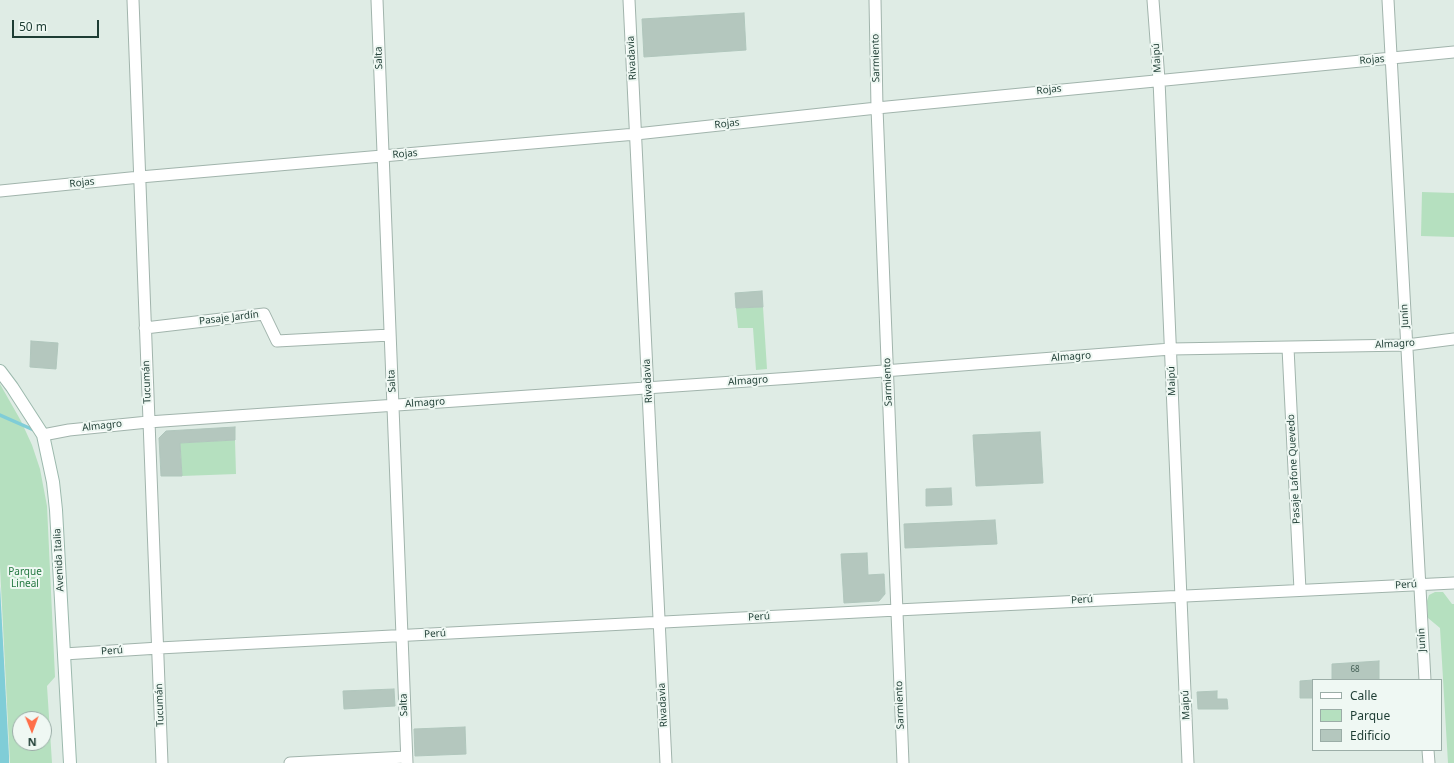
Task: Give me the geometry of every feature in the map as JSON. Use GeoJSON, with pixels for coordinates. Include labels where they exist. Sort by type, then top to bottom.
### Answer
{"type":"FeatureCollection","features":[{"type":"Feature","properties":{"kind":"main road","name":"Avenida Italia"},"geometry":{"type":"LineString","coordinates":[[0,371],[12,387],[42,435],[53,482],[56,510],[70,763]]}},
{"type":"Feature","properties":{"kind":"street","name":"Tucumán"},"geometry":{"type":"LineString","coordinates":[[133,0],[162,763]]}},
{"type":"Feature","properties":{"kind":"street","name":"Salta"},"geometry":{"type":"LineString","coordinates":[[377,0],[406,760]]}},
{"type":"Feature","properties":{"kind":"street","name":"Rivadavia"},"geometry":{"type":"LineString","coordinates":[[629,0],[666,763]]}},
{"type":"Feature","properties":{"kind":"street","name":"Sarmiento"},"geometry":{"type":"LineString","coordinates":[[875,0],[877,108],[903,763]]}},
{"type":"Feature","properties":{"kind":"street","name":"Maipú"},"geometry":{"type":"LineString","coordinates":[[1153,0],[1171,349],[1188,763]]}},
{"type":"Feature","properties":{"kind":"street","name":"Junín"},"geometry":{"type":"LineString","coordinates":[[1388,0],[1424,679]]}},
{"type":"Feature","properties":{"kind":"street","name":"Rojas"},"geometry":{"type":"LineString","coordinates":[[0,191],[140,177],[636,134],[877,108],[1454,52]]}},
{"type":"Feature","properties":{"kind":"street","name":"Pasaje Jardín"},"geometry":{"type":"LineString","coordinates":[[146,328],[264,314],[277,341],[390,335]]}},
{"type":"Feature","properties":{"kind":"street","name":"Almagro"},"geometry":{"type":"LineString","coordinates":[[42,435],[69,430],[148,422],[792,378],[1171,349],[1407,345],[1454,339]]}},
{"type":"Feature","properties":{"kind":"street","name":"Pasaje Lafone Quevedo"},"geometry":{"type":"LineString","coordinates":[[1288,348],[1300,590]]}},
{"type":"Feature","properties":{"kind":"street","name":"Perú"},"geometry":{"type":"LineString","coordinates":[[64,654],[1181,595],[1454,583]]}},
{"type":"Feature","properties":{"kind":"street"},"geometry":{"type":"LineString","coordinates":[[1428,751],[1429,763]]}},
{"type":"Feature","properties":{"kind":"street"},"geometry":{"type":"LineString","coordinates":[[290,763],[406,760]]}},
{"type":"Feature","properties":{"kind":"green space"},"geometry":{"type":"Polygon","coordinates":[[[1422,192],[1454,193],[1454,237],[1421,236],[1422,192]]]}},
{"type":"Feature","properties":{"kind":"green space"},"geometry":{"type":"Polygon","coordinates":[[[763,307],[767,369],[756,370],[753,328],[738,328],[736,308],[763,307]]]}},
{"type":"Feature","properties":{"kind":"green space","name":"Parque Lineal"},"geometry":{"type":"Polygon","coordinates":[[[0,384],[21,421],[32,445],[40,469],[47,506],[55,677],[47,686],[49,711],[12,711],[12,751],[51,751],[52,763],[10,763],[0,567],[0,384]]]}},
{"type":"Feature","properties":{"kind":"green space"},"geometry":{"type":"Polygon","coordinates":[[[235,440],[236,474],[182,476],[180,443],[235,440]]]}},
{"type":"Feature","properties":{"kind":"green space"},"geometry":{"type":"Polygon","coordinates":[[[1435,592],[1443,592],[1452,604],[1454,604],[1454,763],[1448,763],[1440,628],[1428,618],[1427,601],[1429,595],[1435,592]]]}},
{"type":"Feature","properties":{"kind":"water"},"geometry":{"type":"Polygon","coordinates":[[[0,586],[9,756],[9,763],[0,763],[0,586]]]}},
{"type":"Feature","properties":{"kind":"building"},"geometry":{"type":"Polygon","coordinates":[[[744,13],[746,50],[644,57],[642,19],[744,13]]]}},
{"type":"Feature","properties":{"kind":"building"},"geometry":{"type":"Polygon","coordinates":[[[762,291],[763,307],[736,308],[735,293],[762,291]]]}},
{"type":"Feature","properties":{"kind":"building"},"geometry":{"type":"Polygon","coordinates":[[[31,341],[58,343],[56,369],[30,367],[31,341]]]}},
{"type":"Feature","properties":{"kind":"building"},"geometry":{"type":"Polygon","coordinates":[[[235,427],[235,440],[180,443],[182,476],[161,476],[159,438],[166,431],[235,427]]]}},
{"type":"Feature","properties":{"kind":"building"},"geometry":{"type":"Polygon","coordinates":[[[1040,432],[1043,483],[976,486],[973,435],[1040,432]]]}},
{"type":"Feature","properties":{"kind":"building"},"geometry":{"type":"Polygon","coordinates":[[[951,488],[952,505],[926,506],[926,489],[951,488]]]}},
{"type":"Feature","properties":{"kind":"building"},"geometry":{"type":"Polygon","coordinates":[[[995,520],[997,544],[905,548],[904,524],[995,520]]]}},
{"type":"Feature","properties":{"kind":"building"},"geometry":{"type":"Polygon","coordinates":[[[867,553],[868,575],[884,574],[885,594],[879,601],[844,603],[841,554],[867,553]]]}},
{"type":"Feature","properties":{"kind":"building"},"geometry":{"type":"Polygon","coordinates":[[[1379,661],[1379,679],[1332,679],[1332,664],[1379,661]]]}},
{"type":"Feature","properties":{"kind":"building"},"geometry":{"type":"Polygon","coordinates":[[[1312,680],[1312,698],[1300,698],[1300,681],[1312,680]]]}},
{"type":"Feature","properties":{"kind":"building"},"geometry":{"type":"Polygon","coordinates":[[[394,689],[395,706],[344,709],[343,691],[394,689]]]}},
{"type":"Feature","properties":{"kind":"building"},"geometry":{"type":"Polygon","coordinates":[[[1217,691],[1217,699],[1227,699],[1228,709],[1198,709],[1197,692],[1217,691]]]}},
{"type":"Feature","properties":{"kind":"building"},"geometry":{"type":"Polygon","coordinates":[[[465,727],[466,754],[415,756],[414,729],[465,727]]]}},
{"type":"Feature","properties":{"kind":"waterway"},"geometry":{"type":"LineString","coordinates":[[0,415],[36,431]]}}]}
